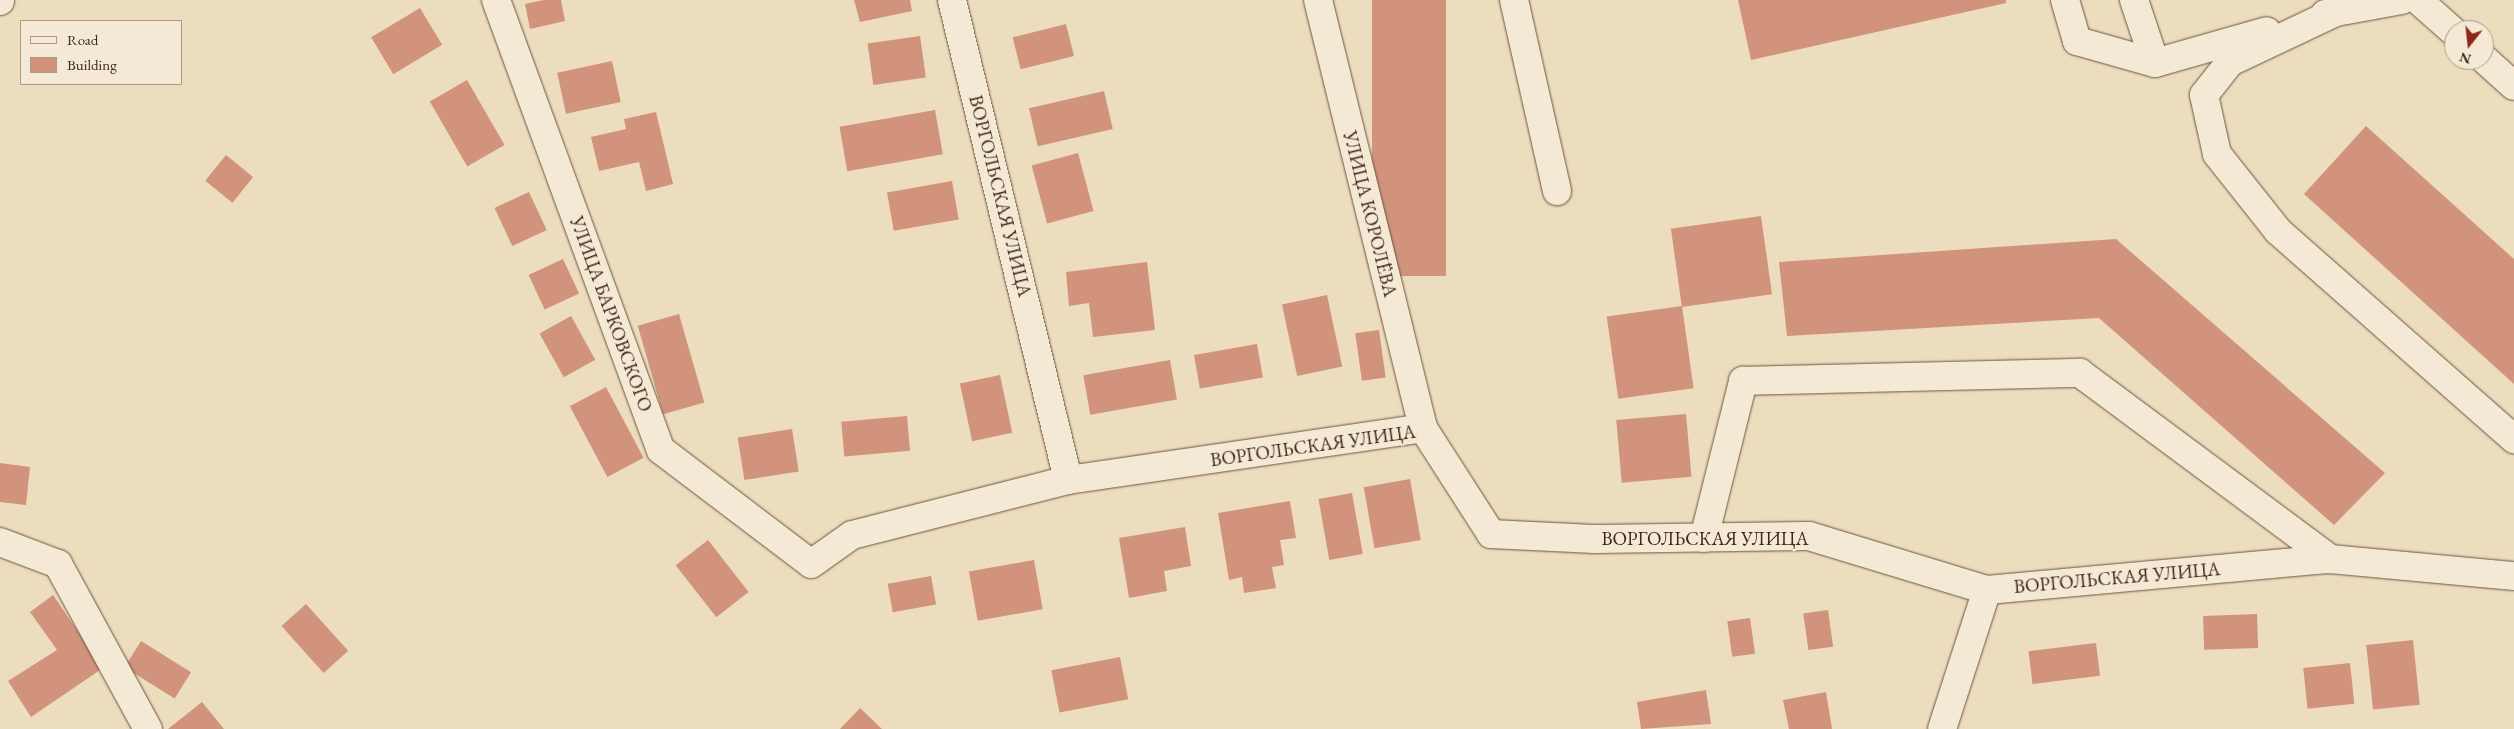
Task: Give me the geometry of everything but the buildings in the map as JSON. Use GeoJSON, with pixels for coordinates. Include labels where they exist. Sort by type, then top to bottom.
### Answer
{"type":"FeatureCollection","features":[{"type":"Feature","properties":{"kind":"street","name":"УЛИЦА БАРКОВСКОГО"},"geometry":{"type":"LineString","coordinates":[[496,0],[661,450],[811,564]]}},
{"type":"Feature","properties":{"kind":"street","name":"ВОРГОЛЬСКАЯ УЛИЦА"},"geometry":{"type":"LineString","coordinates":[[952,0],[1068,480]]}},
{"type":"Feature","properties":{"kind":"street","name":"УЛИЦА КОРОЛЁВА"},"geometry":{"type":"LineString","coordinates":[[1318,0],[1423,428]]}},
{"type":"Feature","properties":{"kind":"street"},"geometry":{"type":"LineString","coordinates":[[1514,0],[1557,191]]}},
{"type":"Feature","properties":{"kind":"street"},"geometry":{"type":"LineString","coordinates":[[2065,0],[2077,41],[2155,64],[2342,9],[2402,0]]}},
{"type":"Feature","properties":{"kind":"street"},"geometry":{"type":"LineString","coordinates":[[2134,0],[2155,64]]}},
{"type":"Feature","properties":{"kind":"street"},"geometry":{"type":"LineString","coordinates":[[2418,0],[2444,23]]}},
{"type":"Feature","properties":{"kind":"street"},"geometry":{"type":"LineString","coordinates":[[2342,9],[2230,62],[2204,95],[2217,154],[2278,231],[2514,439]]}},
{"type":"Feature","properties":{"kind":"street"},"geometry":{"type":"LineString","coordinates":[[2494,68],[2514,86]]}},
{"type":"Feature","properties":{"kind":"street"},"geometry":{"type":"LineString","coordinates":[[1704,538],[1743,381],[2080,373],[2330,559]]}},
{"type":"Feature","properties":{"kind":"street","name":"ВОРГОЛЬСКАЯ УЛИЦА"},"geometry":{"type":"LineString","coordinates":[[811,564],[852,535],[1068,480],[1423,428],[1491,534],[1704,538],[1809,536],[1987,590],[2330,559],[2514,576]]}},
{"type":"Feature","properties":{"kind":"street"},"geometry":{"type":"LineString","coordinates":[[0,542],[58,564],[148,729]]}},
{"type":"Feature","properties":{"kind":"street"},"geometry":{"type":"LineString","coordinates":[[1942,729],[1987,590]]}}]}
